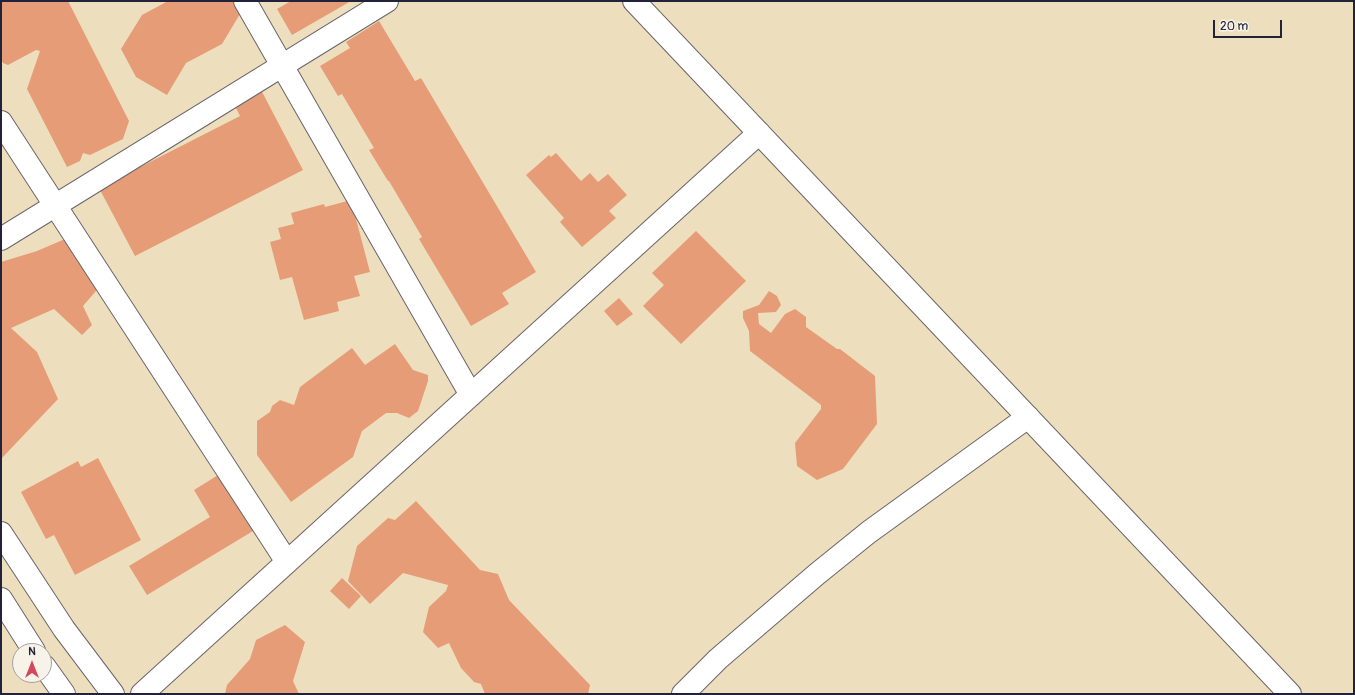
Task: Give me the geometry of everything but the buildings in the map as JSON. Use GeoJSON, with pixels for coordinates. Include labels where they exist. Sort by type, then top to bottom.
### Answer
{"type":"FeatureCollection","features":[{"type":"Feature","properties":{"kind":"street"},"geometry":{"type":"LineString","coordinates":[[245,1],[471,395]]}},
{"type":"Feature","properties":{"kind":"street"},"geometry":{"type":"LineString","coordinates":[[1,238],[387,1]]}},
{"type":"Feature","properties":{"kind":"street"},"geometry":{"type":"LineString","coordinates":[[634,1],[1290,694]]}},
{"type":"Feature","properties":{"kind":"street"},"geometry":{"type":"LineString","coordinates":[[1,122],[54,206],[287,562]]}},
{"type":"Feature","properties":{"kind":"street"},"geometry":{"type":"LineString","coordinates":[[142,694],[759,133]]}},
{"type":"Feature","properties":{"kind":"street"},"geometry":{"type":"LineString","coordinates":[[683,694],[718,659],[857,541],[1028,417]]}},
{"type":"Feature","properties":{"kind":"street"},"geometry":{"type":"LineString","coordinates":[[1,533],[64,629],[113,694]]}},
{"type":"Feature","properties":{"kind":"street"},"geometry":{"type":"LineString","coordinates":[[1,599],[29,643]]}},
{"type":"Feature","properties":{"kind":"street"},"geometry":{"type":"LineString","coordinates":[[52,677],[64,694]]}}]}
